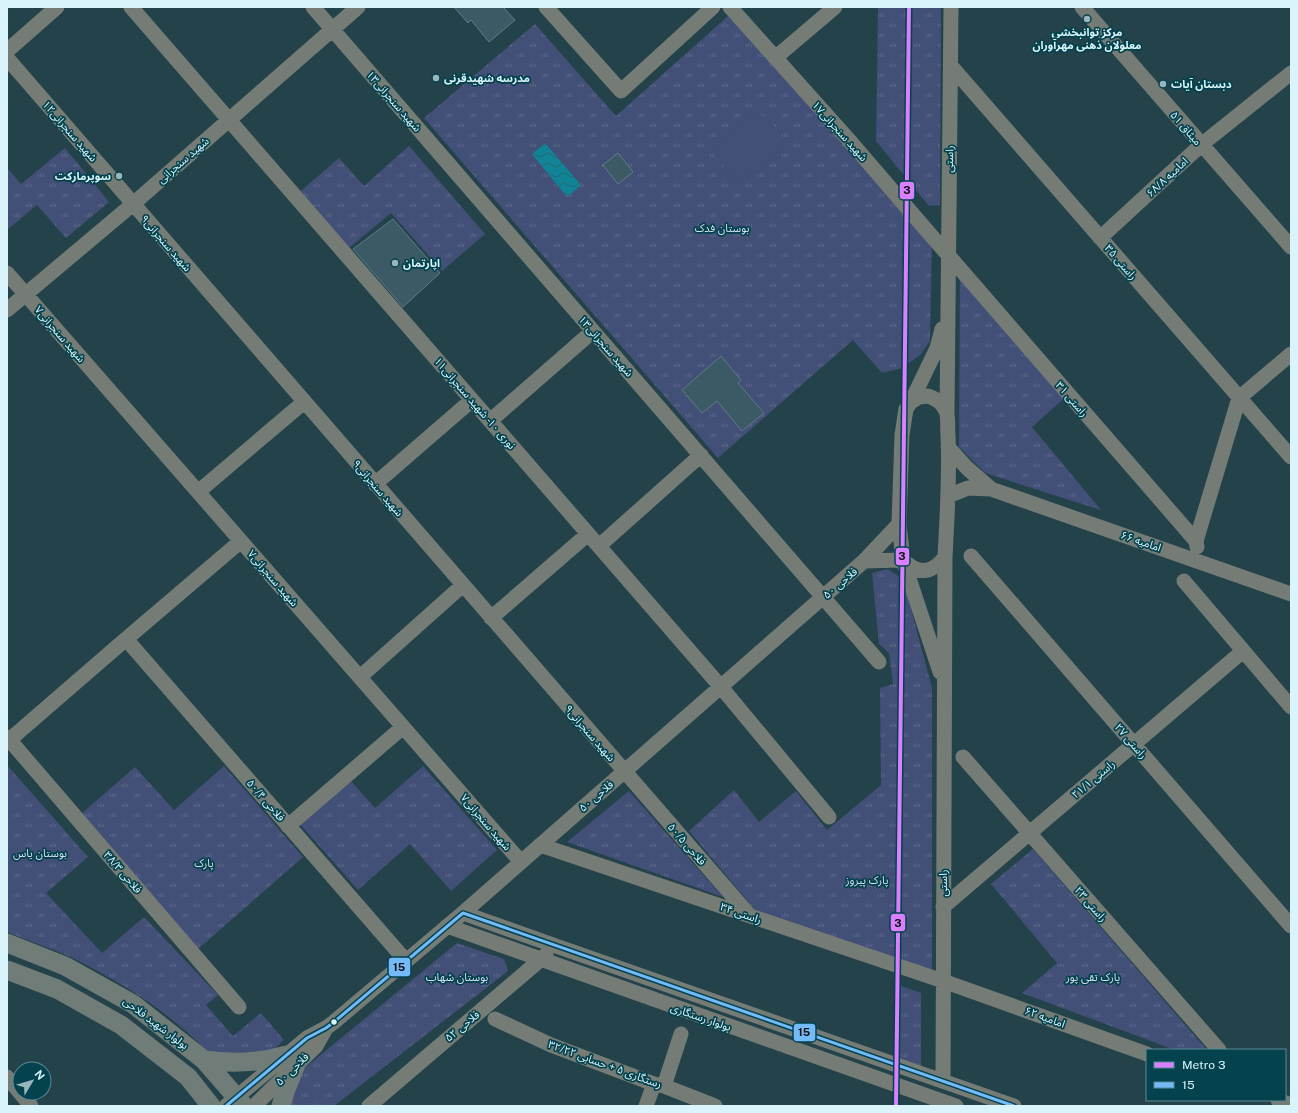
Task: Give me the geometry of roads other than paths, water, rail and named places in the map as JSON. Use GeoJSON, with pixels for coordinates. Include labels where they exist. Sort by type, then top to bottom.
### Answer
{"type":"FeatureCollection","features":[{"type":"Feature","properties":{"kind":"main road","name":"بولوار شهید فلاحی"},"geometry":{"type":"LineString","coordinates":[[7,943],[65,966],[133,1004],[204,1060],[235,1103]]}},
{"type":"Feature","properties":{"kind":"main road","name":"بولوار شهید فلاحی"},"geometry":{"type":"LineString","coordinates":[[7,970],[57,989],[122,1025],[188,1077],[211,1106]]}},
{"type":"Feature","properties":{"kind":"main road"},"geometry":{"type":"LineString","coordinates":[[204,1060],[223,1063],[290,1061],[286,1089],[281,1106]]}},
{"type":"Feature","properties":{"kind":"street"},"geometry":{"type":"LineString","coordinates":[[7,51],[58,7]]}},
{"type":"Feature","properties":{"kind":"street","name":"نوری ۱۰- شهید سنجرانی۱۱"},"geometry":{"type":"LineString","coordinates":[[131,7],[721,687],[829,817]]}},
{"type":"Feature","properties":{"kind":"street","name":"شهید سنجرانی۱۳"},"geometry":{"type":"LineString","coordinates":[[313,7],[879,662]]}},
{"type":"Feature","properties":{"kind":"street","name":"شهید سنجرانی"},"geometry":{"type":"LineString","coordinates":[[7,310],[133,204],[358,7]]}},
{"type":"Feature","properties":{"kind":"street"},"geometry":{"type":"LineString","coordinates":[[546,7],[621,91],[713,7]]}},
{"type":"Feature","properties":{"kind":"street","name":"شهید سنجرانی۱۷"},"geometry":{"type":"LineString","coordinates":[[730,7],[849,140],[949,256]]}},
{"type":"Feature","properties":{"kind":"street"},"geometry":{"type":"LineString","coordinates":[[775,58],[835,7]]}},
{"type":"Feature","properties":{"kind":"street","name":"راستی"},"geometry":{"type":"LineString","coordinates":[[943,1081],[945,557],[948,496],[947,311],[949,256],[948,216],[951,7]]}},
{"type":"Feature","properties":{"kind":"street","name":"میثاق ۵۱"},"geometry":{"type":"LineString","coordinates":[[1082,7],[1291,247]]}},
{"type":"Feature","properties":{"kind":"street","name":"شهید سنجرانی۱۲"},"geometry":{"type":"LineString","coordinates":[[7,58],[133,204]]}},
{"type":"Feature","properties":{"kind":"street","name":"راستی ۳۵"},"geometry":{"type":"LineString","coordinates":[[951,66],[1291,457]]}},
{"type":"Feature","properties":{"kind":"street","name":"امامیه ۶۸/۸"},"geometry":{"type":"LineString","coordinates":[[1100,238],[1201,145],[1291,73]]}},
{"type":"Feature","properties":{"kind":"street","name":"شهید سنجرانی۹"},"geometry":{"type":"LineString","coordinates":[[133,204],[624,772]]}},
{"type":"Feature","properties":{"kind":"street","name":"راستی ۳۱"},"geometry":{"type":"LineString","coordinates":[[949,256],[1196,540]]}},
{"type":"Feature","properties":{"kind":"street","name":"شهید سنجرانی۷"},"geometry":{"type":"LineString","coordinates":[[7,273],[521,862]]}},
{"type":"Feature","properties":{"kind":"street","name":"راستی"},"geometry":{"type":"LineString","coordinates":[[945,685],[903,560],[899,524],[902,435],[906,409],[911,402],[937,348],[947,311]]}},
{"type":"Feature","properties":{"kind":"street"},"geometry":{"type":"LineString","coordinates":[[490,421],[593,331]]}},
{"type":"Feature","properties":{"kind":"street"},"geometry":{"type":"LineString","coordinates":[[1198,561],[1196,540],[1240,398],[1291,354]]}},
{"type":"Feature","properties":{"kind":"street"},"geometry":{"type":"LineString","coordinates":[[911,402],[919,397],[928,396],[936,399],[943,405],[947,413]]}},
{"type":"Feature","properties":{"kind":"street"},"geometry":{"type":"LineString","coordinates":[[375,484],[472,400]]}},
{"type":"Feature","properties":{"kind":"street"},"geometry":{"type":"LineString","coordinates":[[198,492],[304,402]]}},
{"type":"Feature","properties":{"kind":"street"},"geometry":{"type":"LineString","coordinates":[[948,447],[967,468],[991,489]]}},
{"type":"Feature","properties":{"kind":"street"},"geometry":{"type":"LineString","coordinates":[[599,546],[701,455]]}},
{"type":"Feature","properties":{"kind":"street"},"geometry":{"type":"LineString","coordinates":[[948,496],[968,488],[991,489]]}},
{"type":"Feature","properties":{"kind":"street","name":"امامیه ۶۶"},"geometry":{"type":"LineString","coordinates":[[991,489],[1291,594]]}},
{"type":"Feature","properties":{"kind":"street","name":"فلاحی ۵۰"},"geometry":{"type":"LineString","coordinates":[[254,1106],[307,1038],[326,1028],[521,862],[864,561],[899,524]]}},
{"type":"Feature","properties":{"kind":"street"},"geometry":{"type":"LineString","coordinates":[[491,618],[588,534]]}},
{"type":"Feature","properties":{"kind":"street"},"geometry":{"type":"LineString","coordinates":[[8,740],[240,541]]}},
{"type":"Feature","properties":{"kind":"street","name":"راستی ۲۷"},"geometry":{"type":"LineString","coordinates":[[971,556],[1291,926]]}},
{"type":"Feature","properties":{"kind":"street"},"geometry":{"type":"LineString","coordinates":[[864,561],[903,560],[910,567],[920,570],[930,570],[939,565],[945,557]]}},
{"type":"Feature","properties":{"kind":"street"},"geometry":{"type":"LineString","coordinates":[[1184,581],[1291,707]]}},
{"type":"Feature","properties":{"kind":"street"},"geometry":{"type":"LineString","coordinates":[[360,677],[463,585]]}},
{"type":"Feature","properties":{"kind":"street","name":"فلاحی ۵۰/۴"},"geometry":{"type":"LineString","coordinates":[[126,639],[406,961]]}},
{"type":"Feature","properties":{"kind":"street","name":"راستی ۲۱/۱"},"geometry":{"type":"LineString","coordinates":[[943,907],[1243,651]]}},
{"type":"Feature","properties":{"kind":"street"},"geometry":{"type":"LineString","coordinates":[[288,826],[403,727]]}},
{"type":"Feature","properties":{"kind":"street","name":"فلاحی ۳۸/۳"},"geometry":{"type":"LineString","coordinates":[[8,740],[239,1007]]}},
{"type":"Feature","properties":{"kind":"street","name":"راستی ۲۳"},"geometry":{"type":"LineString","coordinates":[[963,757],[1218,1049]]}},
{"type":"Feature","properties":{"kind":"street","name":"فلاحی ۵۰/۵"},"geometry":{"type":"LineString","coordinates":[[624,772],[750,916]]}},
{"type":"Feature","properties":{"kind":"street","name":"راستی ۳۴"},"geometry":{"type":"LineString","coordinates":[[540,845],[943,981]]}},
{"type":"Feature","properties":{"kind":"street","name":"بولوار رستگاری"},"geometry":{"type":"LineString","coordinates":[[463,912],[1014,1106]]}},
{"type":"Feature","properties":{"kind":"street","name":"بولوار رستگاری"},"geometry":{"type":"LineString","coordinates":[[447,926],[949,1105]]}},
{"type":"Feature","properties":{"kind":"street","name":"فلاحی ۵۲"},"geometry":{"type":"LineString","coordinates":[[369,1106],[556,946]]}},
{"type":"Feature","properties":{"kind":"street","name":"امامیه ۶۲"},"geometry":{"type":"LineString","coordinates":[[943,981],[1146,1054]]}},
{"type":"Feature","properties":{"kind":"street","name":"رستگاری ۵ + حسابی ۳۲/۲۲"},"geometry":{"type":"LineString","coordinates":[[495,1019],[551,1045],[715,1106]]}},
{"type":"Feature","properties":{"kind":"street"},"geometry":{"type":"LineString","coordinates":[[646,1106],[659,1085],[681,1034]]}},
{"type":"Feature","properties":{"kind":"street","name":"فلاحی ۵۰"},"geometry":{"type":"LineString","coordinates":[[235,1103],[290,1061]]}},
{"type":"Feature","properties":{"kind":"street"},"geometry":{"type":"LineString","coordinates":[[7,1077],[31,1106]]}},
{"type":"Feature","properties":{"kind":"street"},"geometry":{"type":"LineString","coordinates":[[1281,1101],[1291,1105]]}},
{"type":"Feature","properties":{"kind":"water"},"geometry":{"type":"Polygon","coordinates":[[[545,143],[581,185],[567,197],[532,154],[545,143]]]}},
{"type":"Feature","properties":{"kind":"metro line","name":"3"},"geometry":{"type":"LineString","coordinates":[[896,1106],[909,7]]}},
{"type":"Feature","properties":{"kind":"place","name":"مرکز توانبخشی معلولان ذهنی مهرآوران"},"geometry":{"type":"Point","coordinates":[1087,19]}},
{"type":"Feature","properties":{"kind":"place","name":"مدرسه شهیدقرنی"},"geometry":{"type":"Point","coordinates":[436,78]}},
{"type":"Feature","properties":{"kind":"place","name":"دبستان آیات"},"geometry":{"type":"Point","coordinates":[1163,84]}},
{"type":"Feature","properties":{"kind":"place","name":"سوپرمارکت"},"geometry":{"type":"Point","coordinates":[119,176]}},
{"type":"Feature","properties":{"kind":"place","name":"اپارتمان"},"geometry":{"type":"Point","coordinates":[395,263]}},
{"type":"Feature","properties":{"kind":"park label","name":"بوستان فدک"},"geometry":{"type":"Point","coordinates":[722,228]}},
{"type":"Feature","properties":{"kind":"park label","name":"بوستان یاس"},"geometry":{"type":"Point","coordinates":[40,853]}},
{"type":"Feature","properties":{"kind":"park label","name":"پارک"},"geometry":{"type":"Point","coordinates":[204,863]}},
{"type":"Feature","properties":{"kind":"park label","name":"پارک پیروز"},"geometry":{"type":"Point","coordinates":[867,880]}},
{"type":"Feature","properties":{"kind":"park label","name":"بوستان شهاب"},"geometry":{"type":"Point","coordinates":[457,977]}},
{"type":"Feature","properties":{"kind":"park label","name":"پارک تقی پور"},"geometry":{"type":"Point","coordinates":[1093,977]}}]}
